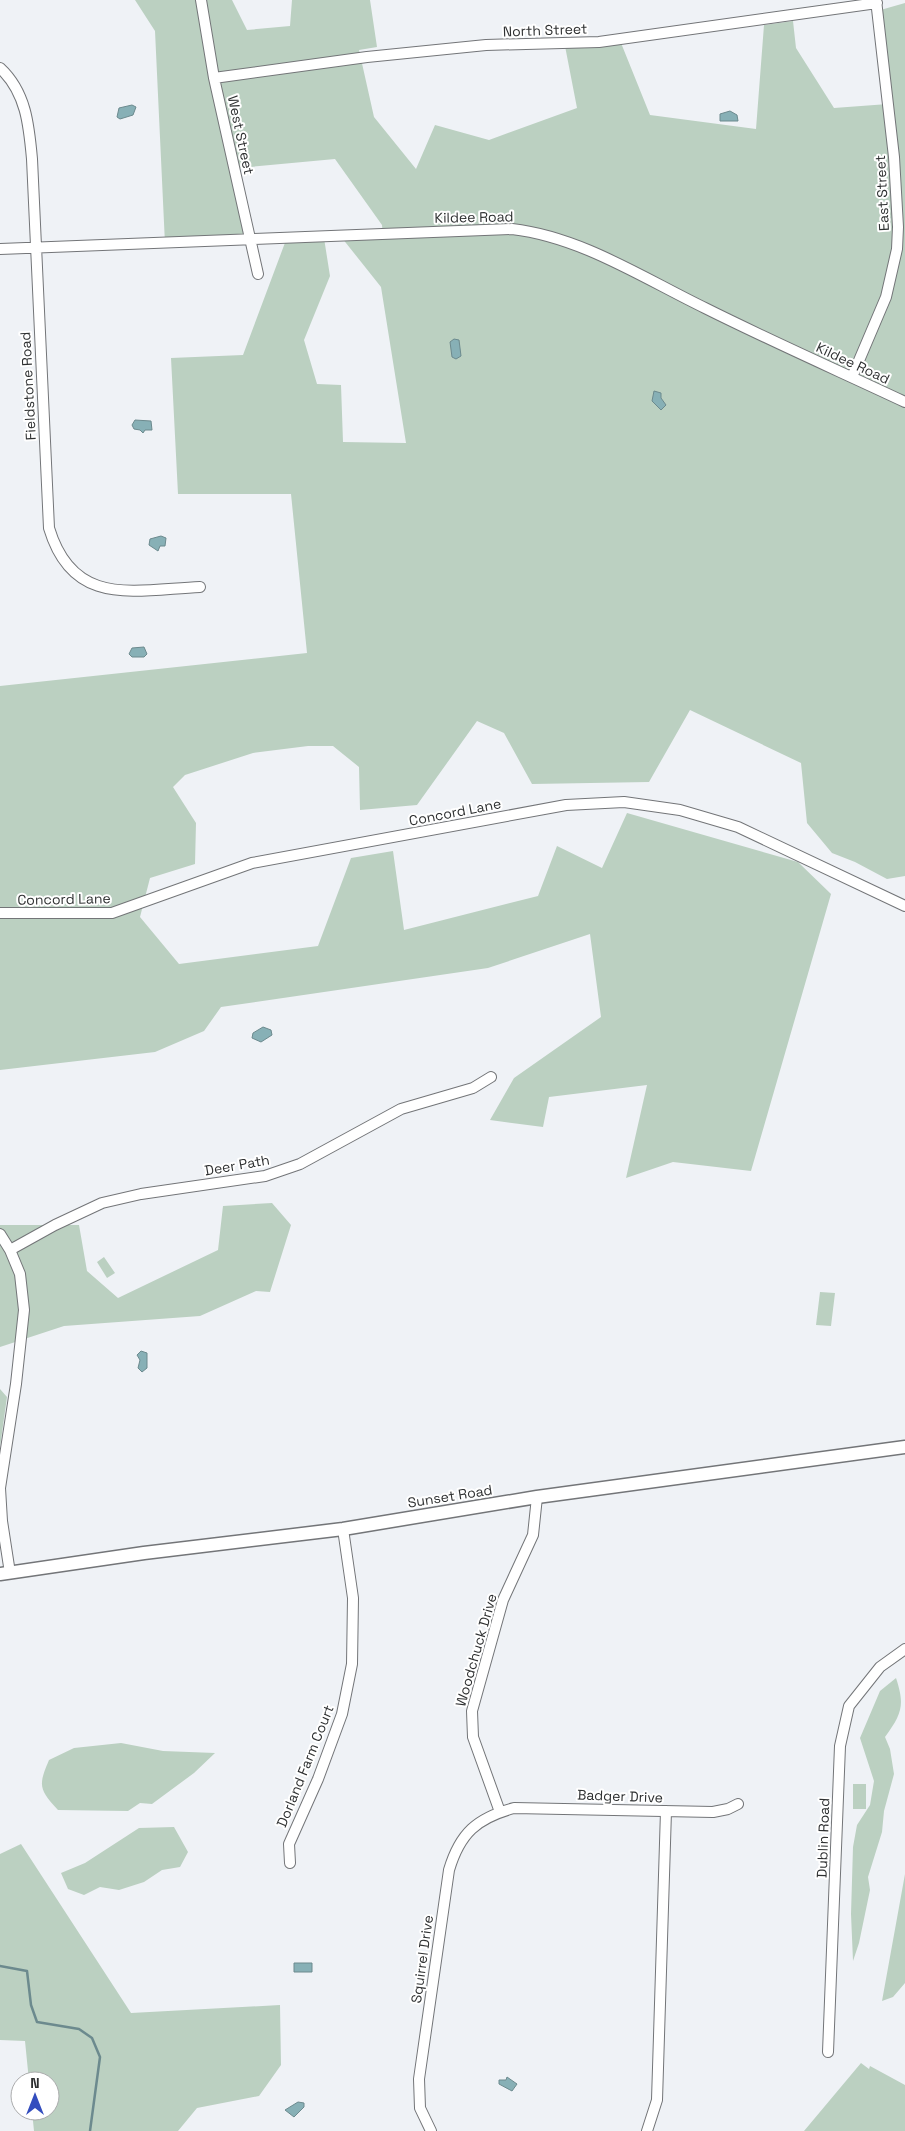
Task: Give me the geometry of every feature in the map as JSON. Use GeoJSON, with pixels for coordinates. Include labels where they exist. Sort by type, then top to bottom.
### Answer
{"type":"FeatureCollection","features":[{"type":"Feature","properties":{"kind":"street","name":"West Street"},"geometry":{"type":"LineString","coordinates":[[201,0],[214,78],[258,274]]}},
{"type":"Feature","properties":{"kind":"street","name":"North Street"},"geometry":{"type":"LineString","coordinates":[[214,78],[367,56],[458,48],[599,42],[876,2]]}},
{"type":"Feature","properties":{"kind":"street","name":"East Street"},"geometry":{"type":"LineString","coordinates":[[852,377],[886,298],[894,268],[897,242],[894,157],[876,2]]}},
{"type":"Feature","properties":{"kind":"street","name":"Fieldstone Road"},"geometry":{"type":"LineString","coordinates":[[0,68],[20,95],[28,119],[49,528],[54,548],[75,574],[100,588],[127,591],[200,587]]}},
{"type":"Feature","properties":{"kind":"street","name":"Kildee Road"},"geometry":{"type":"LineString","coordinates":[[0,249],[512,229],[530,231],[547,235],[596,254],[705,308],[905,402]]}},
{"type":"Feature","properties":{"kind":"street","name":"Concord Lane"},"geometry":{"type":"LineString","coordinates":[[0,913],[112,913],[252,863],[566,805],[624,802],[680,810],[738,827],[905,906]]}},
{"type":"Feature","properties":{"kind":"street","name":"Deer Path"},"geometry":{"type":"LineString","coordinates":[[10,1250],[54,1225],[102,1203],[141,1194],[265,1176],[300,1164],[401,1109],[473,1088],[491,1078]]}},
{"type":"Feature","properties":{"kind":"street"},"geometry":{"type":"LineString","coordinates":[[0,1234],[10,1250],[22,1283],[24,1310],[16,1384],[0,1488],[5,1573]]}},
{"type":"Feature","properties":{"kind":"street","name":"Sunset Road"},"geometry":{"type":"LineString","coordinates":[[5,1573],[342,1529],[537,1497],[905,1447]]}},
{"type":"Feature","properties":{"kind":"street","name":"Woodchuck Drive"},"geometry":{"type":"LineString","coordinates":[[500,1812],[473,1737],[472,1711],[503,1600],[533,1535],[537,1497]]}},
{"type":"Feature","properties":{"kind":"street","name":"Dorland Farm Court"},"geometry":{"type":"LineString","coordinates":[[290,1863],[289,1844],[318,1778],[342,1714],[352,1664],[353,1598],[342,1529]]}},
{"type":"Feature","properties":{"kind":"street","name":"Dublin Road"},"geometry":{"type":"LineString","coordinates":[[828,2052],[840,1746],[849,1706],[880,1667],[905,1649]]}},
{"type":"Feature","properties":{"kind":"street","name":"Badger Drive"},"geometry":{"type":"LineString","coordinates":[[500,1812],[530,1807],[713,1812],[728,1809],[738,1804]]}},
{"type":"Feature","properties":{"kind":"street"},"geometry":{"type":"LineString","coordinates":[[647,2131],[657,2100],[666,1811]]}},
{"type":"Feature","properties":{"kind":"street","name":"Squirrel Drive"},"geometry":{"type":"LineString","coordinates":[[431,2131],[420,2108],[419,2079],[449,1870],[453,1857],[468,1832],[488,1816],[500,1812]]}},
{"type":"Feature","properties":{"kind":"green space"},"geometry":{"type":"Polygon","coordinates":[[[135,0],[232,0],[247,30],[290,26],[292,0],[370,0],[377,47],[359,50],[374,117],[416,169],[435,125],[489,140],[577,108],[565,46],[619,38],[650,115],[756,129],[764,25],[793,21],[796,48],[834,108],[888,104],[877,11],[905,3],[905,876],[887,879],[855,862],[832,853],[807,823],[801,763],[690,710],[649,782],[532,784],[504,733],[477,721],[417,805],[360,810],[359,767],[333,746],[308,746],[253,753],[185,775],[173,787],[196,823],[195,864],[150,878],[140,917],[179,964],[318,946],[351,858],[393,851],[404,930],[538,896],[557,846],[602,868],[627,813],[798,862],[831,894],[751,1171],[673,1162],[626,1178],[647,1085],[549,1097],[543,1127],[490,1120],[514,1078],[601,1017],[590,934],[488,968],[221,1007],[204,1031],[155,1052],[0,1070],[0,686],[307,653],[291,494],[178,494],[171,358],[243,355],[286,240],[324,238],[330,276],[304,340],[317,384],[341,385],[343,442],[406,443],[381,287],[342,238],[383,237],[382,225],[335,159],[239,168],[256,241],[165,244],[155,31],[135,0]]]}},
{"type":"Feature","properties":{"kind":"green space"},"geometry":{"type":"Polygon","coordinates":[[[272,1203],[291,1225],[270,1292],[256,1291],[200,1316],[64,1326],[0,1347],[0,1225],[79,1225],[87,1271],[118,1298],[218,1250],[223,1206],[272,1203]]]}},
{"type":"Feature","properties":{"kind":"green space"},"geometry":{"type":"Polygon","coordinates":[[[104,1257],[115,1273],[107,1278],[97,1262],[104,1257]]]}},
{"type":"Feature","properties":{"kind":"green space"},"geometry":{"type":"Polygon","coordinates":[[[820,1292],[835,1293],[831,1326],[816,1325],[820,1292]]]}},
{"type":"Feature","properties":{"kind":"green space"},"geometry":{"type":"Polygon","coordinates":[[[0,1389],[7,1397],[0,1447],[0,1389]]]}},
{"type":"Feature","properties":{"kind":"green space"},"geometry":{"type":"Polygon","coordinates":[[[896,1678],[901,1702],[900,1709],[895,1722],[885,1737],[890,1749],[894,1774],[884,1811],[882,1832],[868,1877],[870,1890],[859,1943],[853,1961],[851,1914],[853,1847],[857,1825],[870,1805],[874,1781],[860,1738],[880,1691],[896,1678]]]}},
{"type":"Feature","properties":{"kind":"green space"},"geometry":{"type":"Polygon","coordinates":[[[121,1743],[163,1751],[215,1753],[194,1773],[152,1804],[140,1803],[128,1811],[58,1810],[47,1797],[42,1787],[43,1776],[49,1760],[74,1748],[121,1743]]]}},
{"type":"Feature","properties":{"kind":"green space"},"geometry":{"type":"Polygon","coordinates":[[[853,1784],[866,1784],[866,1809],[853,1809],[853,1784]]]}},
{"type":"Feature","properties":{"kind":"green space"},"geometry":{"type":"Polygon","coordinates":[[[174,1827],[188,1852],[180,1867],[162,1870],[144,1882],[119,1890],[100,1887],[84,1895],[68,1889],[61,1873],[85,1863],[139,1828],[174,1827]]]}},
{"type":"Feature","properties":{"kind":"green space"},"geometry":{"type":"Polygon","coordinates":[[[21,1844],[131,2013],[280,2005],[281,2065],[259,2096],[197,2108],[178,2131],[34,2131],[33,2121],[60,2121],[60,2071],[28,2071],[25,2041],[0,2040],[0,1854],[21,1844]]]}},
{"type":"Feature","properties":{"kind":"green space"},"geometry":{"type":"Polygon","coordinates":[[[905,1874],[905,1983],[893,1997],[882,2001],[905,1874]]]}},
{"type":"Feature","properties":{"kind":"green space"},"geometry":{"type":"Polygon","coordinates":[[[861,2063],[869,2069],[870,2066],[905,2085],[905,2131],[804,2131],[861,2063]]]}},
{"type":"Feature","properties":{"kind":"water"},"geometry":{"type":"Polygon","coordinates":[[[132,105],[136,107],[133,115],[120,119],[117,117],[119,108],[132,105]]]}},
{"type":"Feature","properties":{"kind":"water"},"geometry":{"type":"Polygon","coordinates":[[[730,111],[737,115],[738,121],[720,121],[720,114],[730,111]]]}},
{"type":"Feature","properties":{"kind":"water"},"geometry":{"type":"Polygon","coordinates":[[[454,339],[459,340],[461,356],[456,359],[452,357],[450,342],[454,339]]]}},
{"type":"Feature","properties":{"kind":"water"},"geometry":{"type":"Polygon","coordinates":[[[654,391],[661,393],[661,398],[666,405],[661,410],[652,401],[654,391]]]}},
{"type":"Feature","properties":{"kind":"water"},"geometry":{"type":"Polygon","coordinates":[[[135,420],[151,421],[152,430],[145,430],[143,433],[140,430],[134,429],[132,425],[135,420]]]}},
{"type":"Feature","properties":{"kind":"water"},"geometry":{"type":"Polygon","coordinates":[[[161,536],[166,538],[165,546],[160,546],[158,551],[149,545],[150,539],[161,536]]]}},
{"type":"Feature","properties":{"kind":"water"},"geometry":{"type":"Polygon","coordinates":[[[144,647],[147,654],[144,657],[132,657],[129,654],[132,648],[144,647]]]}},
{"type":"Feature","properties":{"kind":"water"},"geometry":{"type":"Polygon","coordinates":[[[263,1027],[271,1030],[272,1035],[261,1042],[252,1038],[253,1033],[263,1027]]]}},
{"type":"Feature","properties":{"kind":"water"},"geometry":{"type":"Polygon","coordinates":[[[141,1351],[147,1353],[147,1368],[142,1372],[138,1368],[140,1360],[137,1355],[141,1351]]]}},
{"type":"Feature","properties":{"kind":"water"},"geometry":{"type":"Polygon","coordinates":[[[294,1963],[312,1963],[312,1972],[294,1972],[294,1963]]]}},
{"type":"Feature","properties":{"kind":"water"},"geometry":{"type":"Polygon","coordinates":[[[507,2077],[517,2084],[512,2091],[499,2084],[499,2080],[506,2080],[507,2077]]]}},
{"type":"Feature","properties":{"kind":"water"},"geometry":{"type":"Polygon","coordinates":[[[298,2102],[304,2103],[304,2107],[294,2117],[285,2110],[298,2102]]]}},
{"type":"Feature","properties":{"kind":"waterway"},"geometry":{"type":"LineString","coordinates":[[0,1966],[27,1971],[31,2005],[37,2022],[79,2029],[92,2038],[100,2057],[90,2131]]}}]}
